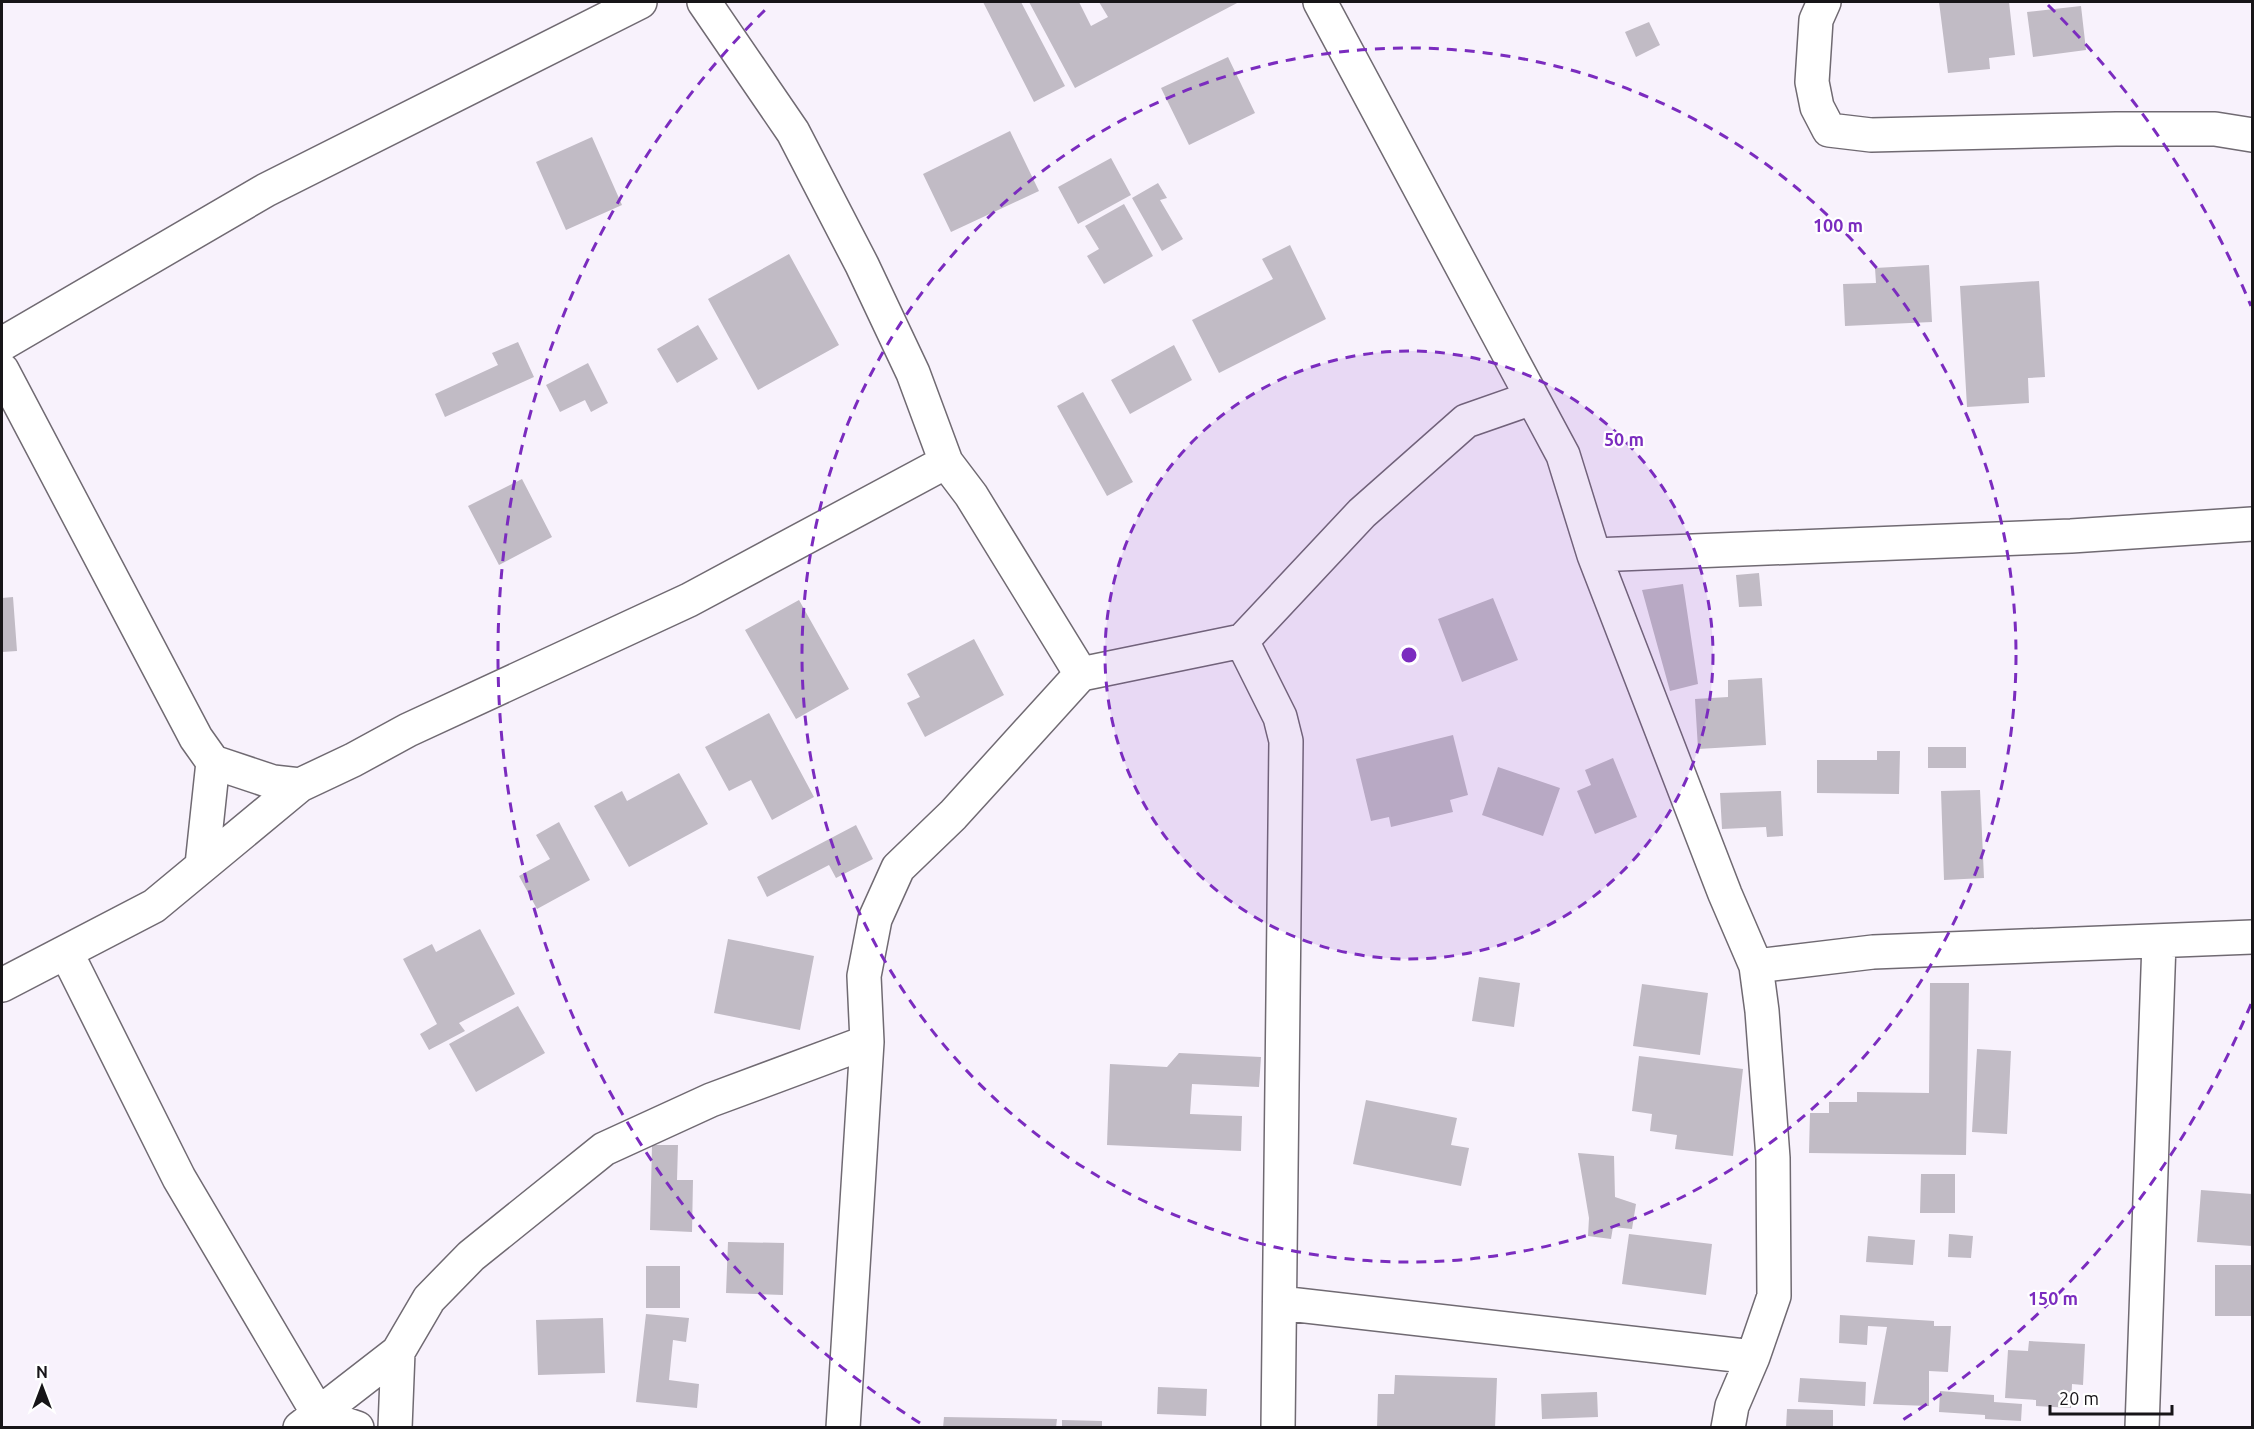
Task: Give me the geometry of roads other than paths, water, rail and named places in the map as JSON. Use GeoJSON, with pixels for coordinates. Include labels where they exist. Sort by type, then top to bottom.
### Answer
{"type":"FeatureCollection","features":[{"type":"Feature","properties":{"kind":"street"},"geometry":{"type":"LineString","coordinates":[[2,344],[266,190],[640,2]]}},
{"type":"Feature","properties":{"kind":"street"},"geometry":{"type":"LineString","coordinates":[[704,2],[793,132],[862,265],[908,362],[946,462],[971,495],[1081,674]]}},
{"type":"Feature","properties":{"kind":"street"},"geometry":{"type":"LineString","coordinates":[[1320,2],[1563,455],[1594,555],[1725,894],[1756,966],[1762,1011],[1773,1158],[1774,1296],[1753,1357],[1732,1406],[1728,1428]]}},
{"type":"Feature","properties":{"kind":"street"},"geometry":{"type":"LineString","coordinates":[[1824,2],[1816,20],[1812,82],[1817,107],[1829,130],[1871,135],[2216,129],[2253,135]]}},
{"type":"Feature","properties":{"kind":"street"},"geometry":{"type":"LineString","coordinates":[[3,375],[196,738],[213,762],[273,782],[300,785]]}},
{"type":"Feature","properties":{"kind":"street"},"geometry":{"type":"LineString","coordinates":[[843,1428],[867,1042],[864,976],[874,919],[898,868],[953,815],[1081,674],[1242,641],[1362,513],[1466,421],[1532,399]]}},
{"type":"Feature","properties":{"kind":"street"},"geometry":{"type":"LineString","coordinates":[[2,985],[154,906],[300,785],[408,730],[689,600],[946,462]]}},
{"type":"Feature","properties":{"kind":"street"},"geometry":{"type":"LineString","coordinates":[[1594,555],[2071,536],[2253,524]]}},
{"type":"Feature","properties":{"kind":"street"},"geometry":{"type":"LineString","coordinates":[[1242,641],[1280,717],[1286,741],[1278,1428]]}},
{"type":"Feature","properties":{"kind":"street"},"geometry":{"type":"LineString","coordinates":[[202,866],[213,762]]}},
{"type":"Feature","properties":{"kind":"street"},"geometry":{"type":"LineString","coordinates":[[1756,966],[1873,952],[2253,937]]}},
{"type":"Feature","properties":{"kind":"street"},"geometry":{"type":"LineString","coordinates":[[2142,1428],[2159,942]]}},
{"type":"Feature","properties":{"kind":"street"},"geometry":{"type":"LineString","coordinates":[[66,952],[179,1178],[309,1421]]}},
{"type":"Feature","properties":{"kind":"street"},"geometry":{"type":"LineString","coordinates":[[309,1421],[398,1352],[429,1299],[471,1256],[604,1149],[711,1100],[867,1042]]}},
{"type":"Feature","properties":{"kind":"street"},"geometry":{"type":"LineString","coordinates":[[1280,1303],[1753,1357]]}},
{"type":"Feature","properties":{"kind":"street"},"geometry":{"type":"LineString","coordinates":[[395,1428],[398,1352]]}},
{"type":"Feature","properties":{"kind":"street"},"geometry":{"type":"LineString","coordinates":[[309,1421],[357,1428]]}}]}
